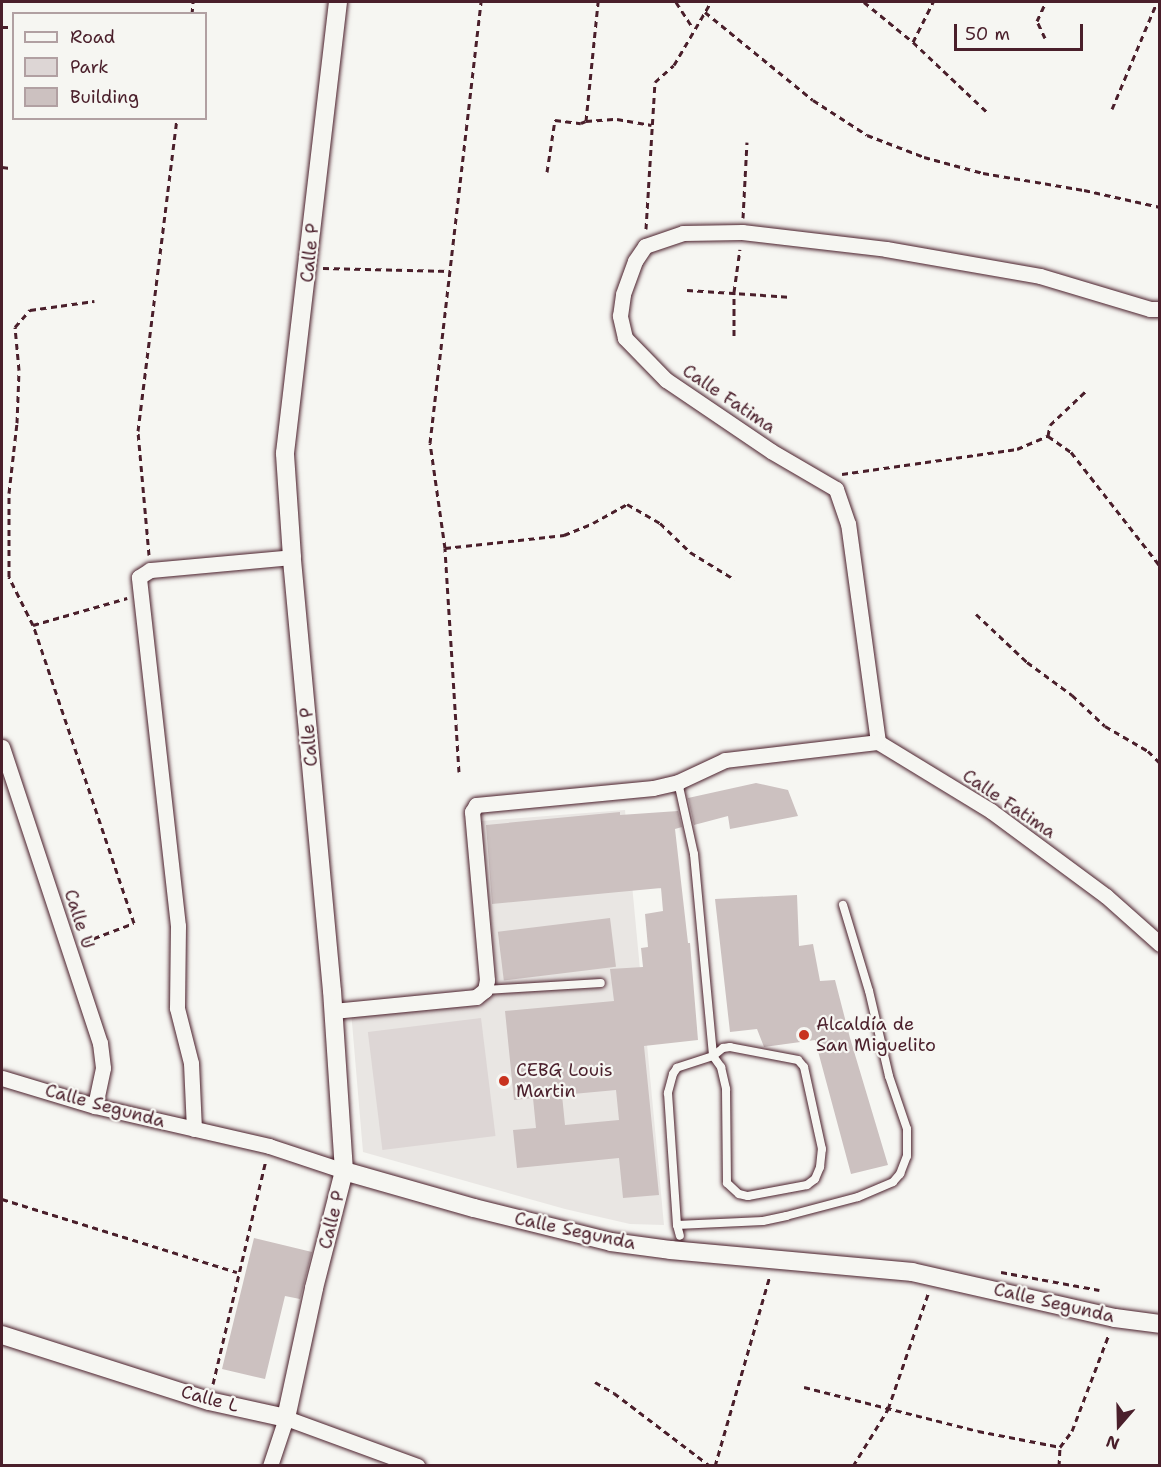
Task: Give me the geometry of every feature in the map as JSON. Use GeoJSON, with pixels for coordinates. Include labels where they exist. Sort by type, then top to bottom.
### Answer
{"type":"FeatureCollection","features":[{"type":"Feature","properties":{"kind":"street","name":"Calle P"},"geometry":{"type":"LineString","coordinates":[[270,1466],[286,1418],[344,1170],[333,1011],[292,557],[285,453],[338,2]]}},
{"type":"Feature","properties":{"kind":"street"},"geometry":{"type":"LineString","coordinates":[[645,246],[682,233],[742,232],[886,249],[1040,276],[1150,309],[1160,309]]}},
{"type":"Feature","properties":{"kind":"street","name":"Calle Fatima"},"geometry":{"type":"LineString","coordinates":[[645,246],[635,261],[623,294],[620,316],[625,338],[666,380],[814,478],[836,489],[848,524],[878,742],[991,811],[1106,896],[1160,944]]}},
{"type":"Feature","properties":{"kind":"street"},"geometry":{"type":"LineString","coordinates":[[194,1129],[191,1063],[177,1008],[178,926],[163,774],[139,594],[139,577],[150,570],[292,557]]}},
{"type":"Feature","properties":{"kind":"street"},"geometry":{"type":"LineString","coordinates":[[333,1011],[476,997],[484,990],[487,980],[471,812],[476,805],[653,788],[678,782],[725,760],[878,742]]}},
{"type":"Feature","properties":{"kind":"street","name":"Calle U"},"geometry":{"type":"LineString","coordinates":[[2,747],[102,1054],[103,1068],[95,1106]]}},
{"type":"Feature","properties":{"kind":"street","name":"Calle Segunda"},"geometry":{"type":"LineString","coordinates":[[2,1078],[95,1106],[269,1146],[474,1208],[611,1242],[671,1250],[934,1275],[1115,1318],[1160,1324]]}},
{"type":"Feature","properties":{"kind":"street","name":"Calle L"},"geometry":{"type":"LineString","coordinates":[[2,1335],[209,1401],[286,1418],[417,1466]]}},
{"type":"Feature","properties":{"kind":"lane"},"geometry":{"type":"LineString","coordinates":[[678,782],[694,854],[713,1056],[721,1067],[726,1089],[726,1176],[733,1190],[748,1196],[793,1190],[815,1179],[820,1167],[822,1149],[804,1067],[798,1060],[730,1047],[723,1048],[713,1056],[678,1068],[669,1084],[677,1225],[680,1236]]}},
{"type":"Feature","properties":{"kind":"lane"},"geometry":{"type":"LineString","coordinates":[[677,1225],[763,1221],[786,1216],[858,1197],[892,1182],[900,1174],[907,1156],[907,1129],[889,1076],[869,991],[843,905]]}},
{"type":"Feature","properties":{"kind":"lane"},"geometry":{"type":"LineString","coordinates":[[484,990],[601,983]]}},
{"type":"Feature","properties":{"kind":"path"},"geometry":{"type":"LineString","coordinates":[[459,772],[445,548],[430,443],[441,329],[450,271],[481,2]]}},
{"type":"Feature","properties":{"kind":"path"},"geometry":{"type":"LineString","coordinates":[[586,121],[598,2]]}},
{"type":"Feature","properties":{"kind":"path"},"geometry":{"type":"LineString","coordinates":[[676,2],[693,28]]}},
{"type":"Feature","properties":{"kind":"path"},"geometry":{"type":"LineString","coordinates":[[645,246],[655,82],[674,65],[693,28],[711,2]]}},
{"type":"Feature","properties":{"kind":"path"},"geometry":{"type":"LineString","coordinates":[[864,2],[913,42],[987,112]]}},
{"type":"Feature","properties":{"kind":"path"},"geometry":{"type":"LineString","coordinates":[[913,42],[933,2]]}},
{"type":"Feature","properties":{"kind":"path"},"geometry":{"type":"LineString","coordinates":[[1045,38],[1037,21],[1047,2]]}},
{"type":"Feature","properties":{"kind":"path"},"geometry":{"type":"LineString","coordinates":[[1112,109],[1157,2]]}},
{"type":"Feature","properties":{"kind":"path"},"geometry":{"type":"LineString","coordinates":[[705,12],[813,100],[867,135],[924,157],[982,173],[1160,207]]}},
{"type":"Feature","properties":{"kind":"path"},"geometry":{"type":"LineString","coordinates":[[547,172],[555,120],[581,123],[617,119],[651,125]]}},
{"type":"Feature","properties":{"kind":"path"},"geometry":{"type":"LineString","coordinates":[[150,570],[138,431],[177,120]]}},
{"type":"Feature","properties":{"kind":"path"},"geometry":{"type":"LineString","coordinates":[[734,336],[734,292],[742,232],[747,142]]}},
{"type":"Feature","properties":{"kind":"path"},"geometry":{"type":"LineString","coordinates":[[2,167],[10,168]]}},
{"type":"Feature","properties":{"kind":"path"},"geometry":{"type":"LineString","coordinates":[[308,268],[450,271]]}},
{"type":"Feature","properties":{"kind":"path"},"geometry":{"type":"LineString","coordinates":[[687,290],[792,297]]}},
{"type":"Feature","properties":{"kind":"path"},"geometry":{"type":"LineString","coordinates":[[68,948],[134,924],[33,626],[9,577],[9,493],[17,423],[19,370],[15,327],[30,310],[94,301]]}},
{"type":"Feature","properties":{"kind":"path"},"geometry":{"type":"LineString","coordinates":[[1048,436],[1050,425],[1087,390]]}},
{"type":"Feature","properties":{"kind":"path"},"geometry":{"type":"LineString","coordinates":[[814,478],[1017,449],[1048,436]]}},
{"type":"Feature","properties":{"kind":"path"},"geometry":{"type":"LineString","coordinates":[[1048,436],[1071,452],[1160,566]]}},
{"type":"Feature","properties":{"kind":"path"},"geometry":{"type":"LineString","coordinates":[[445,548],[564,535],[593,523],[627,504],[660,523],[690,552],[734,579]]}},
{"type":"Feature","properties":{"kind":"path"},"geometry":{"type":"LineString","coordinates":[[2,578],[9,577]]}},
{"type":"Feature","properties":{"kind":"path"},"geometry":{"type":"LineString","coordinates":[[33,626],[139,594]]}},
{"type":"Feature","properties":{"kind":"path"},"geometry":{"type":"LineString","coordinates":[[976,614],[1027,662],[1072,695],[1105,726],[1148,751],[1160,763]]}},
{"type":"Feature","properties":{"kind":"path"},"geometry":{"type":"LineString","coordinates":[[209,1401],[237,1272],[269,1146]]}},
{"type":"Feature","properties":{"kind":"path"},"geometry":{"type":"LineString","coordinates":[[2,1199],[237,1272]]}},
{"type":"Feature","properties":{"kind":"path"},"geometry":{"type":"LineString","coordinates":[[715,1466],[773,1266]]}},
{"type":"Feature","properties":{"kind":"path"},"geometry":{"type":"LineString","coordinates":[[853,1466],[888,1409],[934,1275]]}},
{"type":"Feature","properties":{"kind":"path"},"geometry":{"type":"LineString","coordinates":[[1059,1466],[1060,1447],[1072,1431],[1115,1318]]}},
{"type":"Feature","properties":{"kind":"path"},"geometry":{"type":"LineString","coordinates":[[595,1382],[614,1393],[710,1466]]}},
{"type":"Feature","properties":{"kind":"path"},"geometry":{"type":"LineString","coordinates":[[804,1387],[888,1409],[1060,1447]]}},
{"type":"Feature","properties":{"kind":"shaded area","name":"CEBG Louis Martin"},"geometry":{"type":"Polygon","coordinates":[[[625,810],[664,1225],[630,1224],[565,1209],[363,1152],[351,1011],[498,994],[481,821],[625,810]]]}},
{"type":"Feature","properties":{"kind":"green space"},"geometry":{"type":"Polygon","coordinates":[[[481,1018],[496,1136],[382,1150],[368,1032],[481,1018]]]}},
{"type":"Feature","properties":{"kind":"building"},"geometry":{"type":"Polygon","coordinates":[[[756,783],[788,790],[798,816],[730,829],[728,816],[694,825],[688,798],[756,783]]]}},
{"type":"Feature","properties":{"kind":"building"},"geometry":{"type":"Polygon","coordinates":[[[678,811],[682,827],[675,829],[688,943],[690,943],[698,1040],[644,1046],[659,1195],[623,1198],[619,1158],[517,1168],[513,1130],[536,1128],[533,1098],[514,1100],[505,1011],[614,1001],[610,969],[643,967],[641,948],[648,947],[645,914],[663,911],[661,888],[492,904],[486,825],[620,812],[620,815],[678,811]],[[616,1090],[562,1095],[565,1125],[619,1120],[616,1090]]]}},
{"type":"Feature","properties":{"kind":"building","name":"Alcaldía de San Miguelito"},"geometry":{"type":"Polygon","coordinates":[[[797,895],[799,946],[813,944],[820,981],[835,980],[888,1165],[851,1174],[815,1040],[764,1047],[757,1029],[730,1032],[715,899],[797,895]]]}},
{"type":"Feature","properties":{"kind":"building"},"geometry":{"type":"Polygon","coordinates":[[[610,918],[616,967],[504,980],[498,932],[610,918]]]}},
{"type":"Feature","properties":{"kind":"building"},"geometry":{"type":"Polygon","coordinates":[[[254,1238],[312,1252],[300,1299],[285,1296],[265,1379],[222,1369],[254,1238]]]}},
{"type":"Feature","properties":{"kind":"place","name":"Alcaldía de San Miguelito"},"geometry":{"type":"Point","coordinates":[804,1035]}},
{"type":"Feature","properties":{"kind":"place","name":"CEBG Louis Martin"},"geometry":{"type":"Point","coordinates":[504,1081]}}]}
